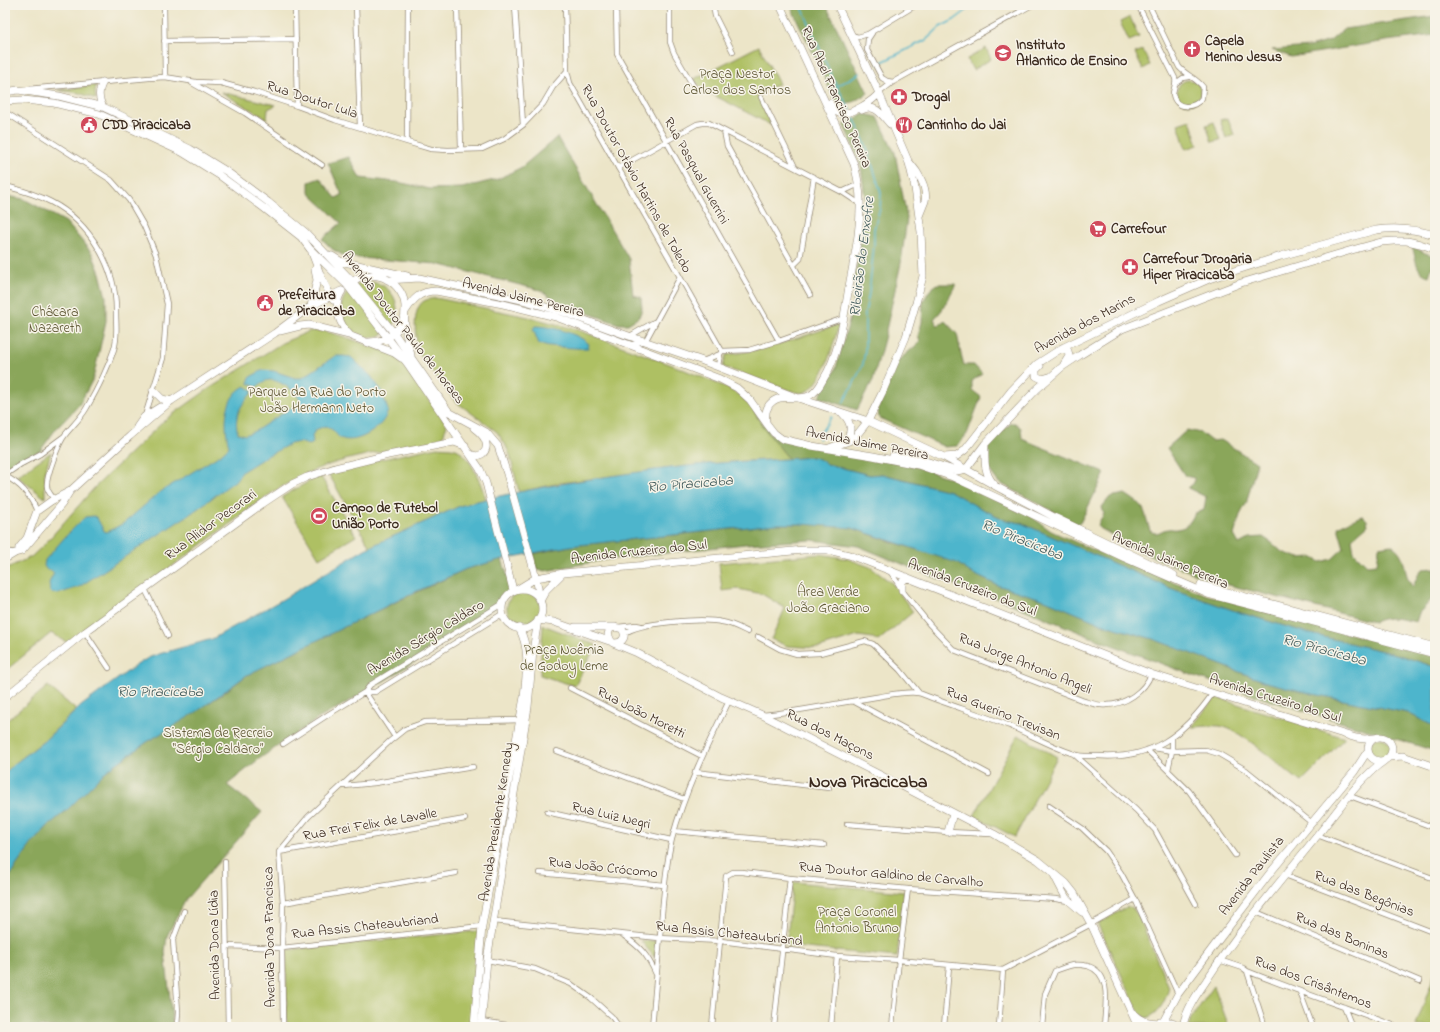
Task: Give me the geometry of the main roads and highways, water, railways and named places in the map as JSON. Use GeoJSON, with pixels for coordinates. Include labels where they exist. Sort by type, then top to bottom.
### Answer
{"type":"FeatureCollection","features":[{"type":"Feature","properties":{"kind":"main road","name":"Rua Abel Francisco Pereira"},"geometry":{"type":"LineString","coordinates":[[780,5],[854,164],[859,184],[860,204],[857,243],[844,318],[834,356],[824,379],[817,389],[809,396],[798,398]]}},
{"type":"Feature","properties":{"kind":"main road"},"geometry":{"type":"LineString","coordinates":[[827,448],[840,444],[856,436],[868,421],[882,393],[906,337],[923,276],[919,216],[915,188],[908,161],[879,93],[837,5]]}},
{"type":"Feature","properties":{"kind":"main road"},"geometry":{"type":"LineString","coordinates":[[103,82],[98,96],[103,107]]}},
{"type":"Feature","properties":{"kind":"main road","name":"Avenida Doutor Paulo de Moraes"},"geometry":{"type":"LineString","coordinates":[[5,92],[18,90],[59,96],[103,107],[190,149],[226,171],[287,217],[324,250],[391,335],[480,469],[486,483],[509,569],[516,589]]}},
{"type":"Feature","properties":{"kind":"main road"},"geometry":{"type":"LineString","coordinates":[[820,91],[827,96],[838,113],[847,115]]}},
{"type":"Feature","properties":{"kind":"main road"},"geometry":{"type":"LineString","coordinates":[[838,128],[841,120],[847,115],[865,106],[879,93]]}},
{"type":"Feature","properties":{"kind":"main road","name":"Avenida Doutor Paulo de Moraes"},"geometry":{"type":"LineString","coordinates":[[5,102],[23,100],[54,103],[99,114],[182,152],[219,175],[264,208],[301,237],[310,249],[350,283]]}},
{"type":"Feature","properties":{"kind":"main road"},"geometry":{"type":"LineString","coordinates":[[865,106],[877,110],[895,130]]}},
{"type":"Feature","properties":{"kind":"main road","name":"Avenida dos Marins"},"geometry":{"type":"LineString","coordinates":[[944,457],[957,456],[965,450],[1011,391],[1037,364],[1049,355],[1196,285],[1281,256],[1382,229],[1407,229],[1435,235]]}},
{"type":"Feature","properties":{"kind":"main road","name":"Avenida dos Marins"},"geometry":{"type":"LineString","coordinates":[[966,469],[985,444],[1026,399],[1050,377],[1080,354],[1122,329],[1214,294],[1220,290],[1381,242],[1407,241],[1435,249]]}},
{"type":"Feature","properties":{"kind":"main road"},"geometry":{"type":"LineString","coordinates":[[310,249],[322,279],[338,309]]}},
{"type":"Feature","properties":{"kind":"main road"},"geometry":{"type":"LineString","coordinates":[[310,249],[317,280],[311,306]]}},
{"type":"Feature","properties":{"kind":"main road"},"geometry":{"type":"LineString","coordinates":[[324,250],[340,261],[419,278]]}},
{"type":"Feature","properties":{"kind":"main road"},"geometry":{"type":"LineString","coordinates":[[1281,256],[1283,270]]}},
{"type":"Feature","properties":{"kind":"main road"},"geometry":{"type":"LineString","coordinates":[[1260,263],[1263,276]]}},
{"type":"Feature","properties":{"kind":"main road"},"geometry":{"type":"LineString","coordinates":[[372,268],[398,288],[401,293],[405,306],[404,313],[406,337],[410,362]]}},
{"type":"Feature","properties":{"kind":"main road","name":"Avenida Jaime Pereira"},"geometry":{"type":"LineString","coordinates":[[350,283],[364,276],[370,275],[386,278],[419,278],[522,300],[560,311],[718,366],[798,398],[868,421],[944,457],[998,488],[1080,530],[1174,575],[1208,588],[1435,647]]}},
{"type":"Feature","properties":{"kind":"main road"},"geometry":{"type":"LineString","coordinates":[[130,436],[144,417],[275,333],[311,306],[331,297],[350,283]]}},
{"type":"Feature","properties":{"kind":"main road"},"geometry":{"type":"LineString","coordinates":[[1184,305],[1193,300],[1197,295],[1196,285]]}},
{"type":"Feature","properties":{"kind":"main road"},"geometry":{"type":"LineString","coordinates":[[341,291],[339,295],[338,309],[341,324],[352,336]]}},
{"type":"Feature","properties":{"kind":"main road","name":"Avenida Jaime Pereira"},"geometry":{"type":"LineString","coordinates":[[391,335],[401,325],[404,313],[413,299],[418,295],[430,291],[503,304],[556,317],[720,379],[737,388],[750,400],[774,433],[782,439],[794,443],[918,465],[953,477],[1125,558],[1208,594],[1435,654]]}},
{"type":"Feature","properties":{"kind":"main road"},"geometry":{"type":"LineString","coordinates":[[275,333],[309,325],[352,336],[394,353],[410,362]]}},
{"type":"Feature","properties":{"kind":"main road"},"geometry":{"type":"LineString","coordinates":[[365,342],[377,342],[391,335]]}},
{"type":"Feature","properties":{"kind":"main road"},"geometry":{"type":"LineString","coordinates":[[1062,348],[1068,351],[1069,356],[1062,367]]}},
{"type":"Feature","properties":{"kind":"main road"},"geometry":{"type":"LineString","coordinates":[[1049,355],[1036,370],[1036,376],[1042,379],[1050,377]]}},
{"type":"Feature","properties":{"kind":"main road","name":"Avenida Doutor Paulo de Moraes"},"geometry":{"type":"LineString","coordinates":[[410,362],[449,412],[480,428],[494,440],[501,452],[536,578],[540,600]]}},
{"type":"Feature","properties":{"kind":"main road"},"geometry":{"type":"LineString","coordinates":[[153,390],[159,396],[171,401]]}},
{"type":"Feature","properties":{"kind":"main road"},"geometry":{"type":"LineString","coordinates":[[767,424],[765,415],[767,408],[771,403],[779,398],[798,398]]}},
{"type":"Feature","properties":{"kind":"main road"},"geometry":{"type":"LineString","coordinates":[[5,559],[22,551],[62,504],[70,491],[171,401]]}},
{"type":"Feature","properties":{"kind":"main road"},"geometry":{"type":"LineString","coordinates":[[840,444],[846,440],[850,433],[848,418],[842,412]]}},
{"type":"Feature","properties":{"kind":"main road"},"geometry":{"type":"LineString","coordinates":[[140,428],[144,417]]}},
{"type":"Feature","properties":{"kind":"main road","name":"Rua Alidor Pecorari"},"geometry":{"type":"LineString","coordinates":[[5,697],[85,632],[274,495],[307,477],[335,468],[439,444],[454,442],[476,456],[482,455],[486,450],[486,443],[482,436],[464,420]]}},
{"type":"Feature","properties":{"kind":"main road"},"geometry":{"type":"LineString","coordinates":[[985,444],[985,464],[987,474],[998,488]]}},
{"type":"Feature","properties":{"kind":"main road"},"geometry":{"type":"LineString","coordinates":[[873,456],[890,455],[916,458],[952,470],[966,469]]}},
{"type":"Feature","properties":{"kind":"main road"},"geometry":{"type":"LineString","coordinates":[[15,553],[27,538],[37,511],[54,499],[70,491]]}},
{"type":"Feature","properties":{"kind":"main road"},"geometry":{"type":"LineString","coordinates":[[54,499],[57,503],[54,514]]}},
{"type":"Feature","properties":{"kind":"main road"},"geometry":{"type":"LineString","coordinates":[[37,511],[39,520],[42,522],[48,520]]}},
{"type":"Feature","properties":{"kind":"main road","name":"Avenida Cruzeiro do Sul"},"geometry":{"type":"LineString","coordinates":[[536,578],[564,573],[717,558],[828,550],[849,555],[889,570],[1151,674],[1356,738],[1374,738]]}},
{"type":"Feature","properties":{"kind":"main road","name":"Avenida Cruzeiro do Sul"},"geometry":{"type":"LineString","coordinates":[[540,600],[546,590],[564,573]]}},
{"type":"Feature","properties":{"kind":"main road"},"geometry":{"type":"LineString","coordinates":[[902,590],[902,582],[907,577]]}},
{"type":"Feature","properties":{"kind":"main road"},"geometry":{"type":"LineString","coordinates":[[516,589],[530,590],[540,600],[542,610],[538,620],[530,627],[519,628],[508,624],[502,614],[502,604],[506,596],[516,589],[536,578]]}},
{"type":"Feature","properties":{"kind":"main road","name":"Rua dos Maçons"},"geometry":{"type":"LineString","coordinates":[[542,610],[548,619],[635,652],[729,701],[762,716],[954,813],[994,834],[1038,860],[1052,871],[1076,896],[1084,914],[1091,924],[1138,1027]]}},
{"type":"Feature","properties":{"kind":"main road","name":"Rua dos Maçons"},"geometry":{"type":"LineString","coordinates":[[538,620],[554,622]]}},
{"type":"Feature","properties":{"kind":"main road","name":"Avenida Presidente Kennedy"},"geometry":{"type":"LineString","coordinates":[[481,1024],[487,960],[528,706],[533,651],[538,620]]}},
{"type":"Feature","properties":{"kind":"main road","name":"Rua dos Maçons"},"geometry":{"type":"LineString","coordinates":[[569,627],[616,627]]}},
{"type":"Feature","properties":{"kind":"main road"},"geometry":{"type":"LineString","coordinates":[[616,627],[622,629],[624,635],[620,642],[612,642],[608,636],[609,631],[616,627]]}},
{"type":"Feature","properties":{"kind":"main road","name":"Avenida Presidente Kennedy"},"geometry":{"type":"LineString","coordinates":[[474,1027],[482,926],[524,697],[527,659],[526,645],[519,628]]}},
{"type":"Feature","properties":{"kind":"main road","name":"Rua dos Maçons"},"geometry":{"type":"LineString","coordinates":[[624,635],[635,652]]}},
{"type":"Feature","properties":{"kind":"main road"},"geometry":{"type":"LineString","coordinates":[[1367,751],[1368,744],[1374,738],[1382,737],[1389,741],[1391,745],[1403,756],[1435,767]]}},
{"type":"Feature","properties":{"kind":"main road"},"geometry":{"type":"LineString","coordinates":[[1356,738],[1375,761],[1403,756]]}},
{"type":"Feature","properties":{"kind":"main road"},"geometry":{"type":"LineString","coordinates":[[1386,759],[1392,752],[1391,745]]}},
{"type":"Feature","properties":{"kind":"main road","name":"Avenida Paulista"},"geometry":{"type":"LineString","coordinates":[[1158,1024],[1178,994],[1257,889],[1360,763],[1367,751]]}},
{"type":"Feature","properties":{"kind":"main road","name":"Avenida Paulista"},"geometry":{"type":"LineString","coordinates":[[1182,1027],[1193,1002],[1219,960],[1283,877],[1369,773],[1386,759]]}},
{"type":"Feature","properties":{"kind":"main road"},"geometry":{"type":"LineString","coordinates":[[1360,763],[1367,766],[1369,773]]}},
{"type":"Feature","properties":{"kind":"main road"},"geometry":{"type":"LineString","coordinates":[[948,832],[954,813]]}},
{"type":"Feature","properties":{"kind":"main road","name":"Rua dos Maçons"},"geometry":{"type":"LineString","coordinates":[[1052,871],[1070,902],[1084,914]]}},
{"type":"Feature","properties":{"kind":"main road"},"geometry":{"type":"LineString","coordinates":[[1270,873],[1283,877]]}},
{"type":"Feature","properties":{"kind":"main road"},"geometry":{"type":"LineString","coordinates":[[1257,889],[1268,897]]}},
{"type":"Feature","properties":{"kind":"main road","name":"Rua dos Maçons"},"geometry":{"type":"LineString","coordinates":[[1129,1009],[1138,1019],[1145,1022],[1158,1024],[1172,1022],[1182,1027]]}},
{"type":"Feature","properties":{"kind":"water"},"geometry":{"type":"Polygon","coordinates":[[[535,326],[548,327],[571,333],[589,344],[588,348],[570,348],[539,344],[533,329],[535,326]]]}},
{"type":"Feature","properties":{"kind":"water"},"geometry":{"type":"Polygon","coordinates":[[[335,356],[351,357],[370,375],[381,390],[388,410],[382,423],[376,428],[362,437],[347,440],[340,438],[334,431],[326,426],[317,429],[312,435],[312,444],[308,445],[300,442],[290,444],[267,456],[243,471],[235,481],[193,512],[79,587],[58,594],[50,592],[49,583],[54,573],[51,570],[47,570],[44,566],[45,560],[85,517],[94,516],[97,518],[104,531],[107,532],[124,523],[160,492],[220,455],[229,447],[226,430],[227,413],[233,397],[238,391],[245,386],[252,390],[252,393],[241,406],[237,416],[238,433],[245,435],[257,430],[300,402],[299,398],[293,391],[279,382],[271,380],[264,381],[256,387],[248,383],[250,377],[263,370],[274,371],[295,378],[302,378],[335,356]]]}},
{"type":"Feature","properties":{"kind":"water","name":"Rio Piracicaba"},"geometry":{"type":"Polygon","coordinates":[[[812,457],[827,464],[870,475],[882,474],[950,491],[1005,520],[1021,523],[1175,590],[1241,613],[1311,634],[1399,655],[1435,667],[1435,727],[1408,713],[1313,694],[1266,682],[1153,639],[1102,624],[1045,600],[997,585],[971,573],[957,563],[852,528],[801,524],[777,524],[570,546],[503,559],[466,569],[413,593],[247,675],[195,713],[147,742],[106,771],[32,843],[5,885],[5,773],[44,741],[81,706],[148,658],[212,639],[283,599],[365,549],[460,506],[473,502],[550,486],[653,470],[712,463],[812,457]]]}},
{"type":"Feature","properties":{"kind":"waterway","name":"Ribeirão do Enxofre"},"geometry":{"type":"LineString","coordinates":[[801,5],[831,75],[850,110]]}},
{"type":"Feature","properties":{"kind":"waterway"},"geometry":{"type":"LineString","coordinates":[[878,64],[926,40],[940,27],[954,20],[974,5]]}},
{"type":"Feature","properties":{"kind":"waterway"},"geometry":{"type":"LineString","coordinates":[[837,86],[860,73]]}},
{"type":"Feature","properties":{"kind":"waterway","name":"Ribeirão do Enxofre"},"geometry":{"type":"LineString","coordinates":[[843,403],[863,364],[865,350],[865,313],[869,293],[874,245],[874,229],[880,208],[881,193],[867,148],[852,113]]}},
{"type":"Feature","properties":{"kind":"waterway"},"geometry":{"type":"LineString","coordinates":[[819,439],[831,417]]}},
{"type":"Feature","properties":{"kind":"place","name":"Capela Menino Jesus"},"geometry":{"type":"Point","coordinates":[1192,49]}},
{"type":"Feature","properties":{"kind":"place","name":"Instituto Atlantico de Ensino"},"geometry":{"type":"Point","coordinates":[1003,53]}},
{"type":"Feature","properties":{"kind":"place","name":"Drogal"},"geometry":{"type":"Point","coordinates":[899,97]}},
{"type":"Feature","properties":{"kind":"place","name":"CDD Piracicaba"},"geometry":{"type":"Point","coordinates":[89,125]}},
{"type":"Feature","properties":{"kind":"place","name":"Cantinho do Jai"},"geometry":{"type":"Point","coordinates":[904,125]}},
{"type":"Feature","properties":{"kind":"place","name":"Carrefour"},"geometry":{"type":"Point","coordinates":[1098,229]}},
{"type":"Feature","properties":{"kind":"place","name":"Carrefour Drogaria Hiper Piracicaba"},"geometry":{"type":"Point","coordinates":[1130,267]}},
{"type":"Feature","properties":{"kind":"place","name":"Prefeitura de Piracicaba"},"geometry":{"type":"Point","coordinates":[265,303]}},
{"type":"Feature","properties":{"kind":"place","name":"Campo de Futebol União Porto"},"geometry":{"type":"Point","coordinates":[319,516]}},
{"type":"Feature","properties":{"kind":"district","name":"Nova Piracicaba"},"geometry":{"type":"Point","coordinates":[868,783]}},
{"type":"Feature","properties":{"kind":"park label","name":"Praça Nestor Carlos dos Santos"},"geometry":{"type":"Point","coordinates":[737,82]}},
{"type":"Feature","properties":{"kind":"park label","name":"Chácara Nazareth"},"geometry":{"type":"Point","coordinates":[55,320]}},
{"type":"Feature","properties":{"kind":"park label","name":"Parque da Rua do Porto João Hermann Neto"},"geometry":{"type":"Point","coordinates":[317,400]}},
{"type":"Feature","properties":{"kind":"park label","name":"Área Verde João Graciano"},"geometry":{"type":"Point","coordinates":[828,600]}},
{"type":"Feature","properties":{"kind":"park label","name":"Praça Noêmia de Godoy Leme"},"geometry":{"type":"Point","coordinates":[564,658]}},
{"type":"Feature","properties":{"kind":"park label","name":"Sistema de Recreio “Sérgio Caldaro”"},"geometry":{"type":"Point","coordinates":[218,742]}},
{"type":"Feature","properties":{"kind":"park label","name":"Praça Coronel Antonio Bruno"},"geometry":{"type":"Point","coordinates":[857,920]}}]}
